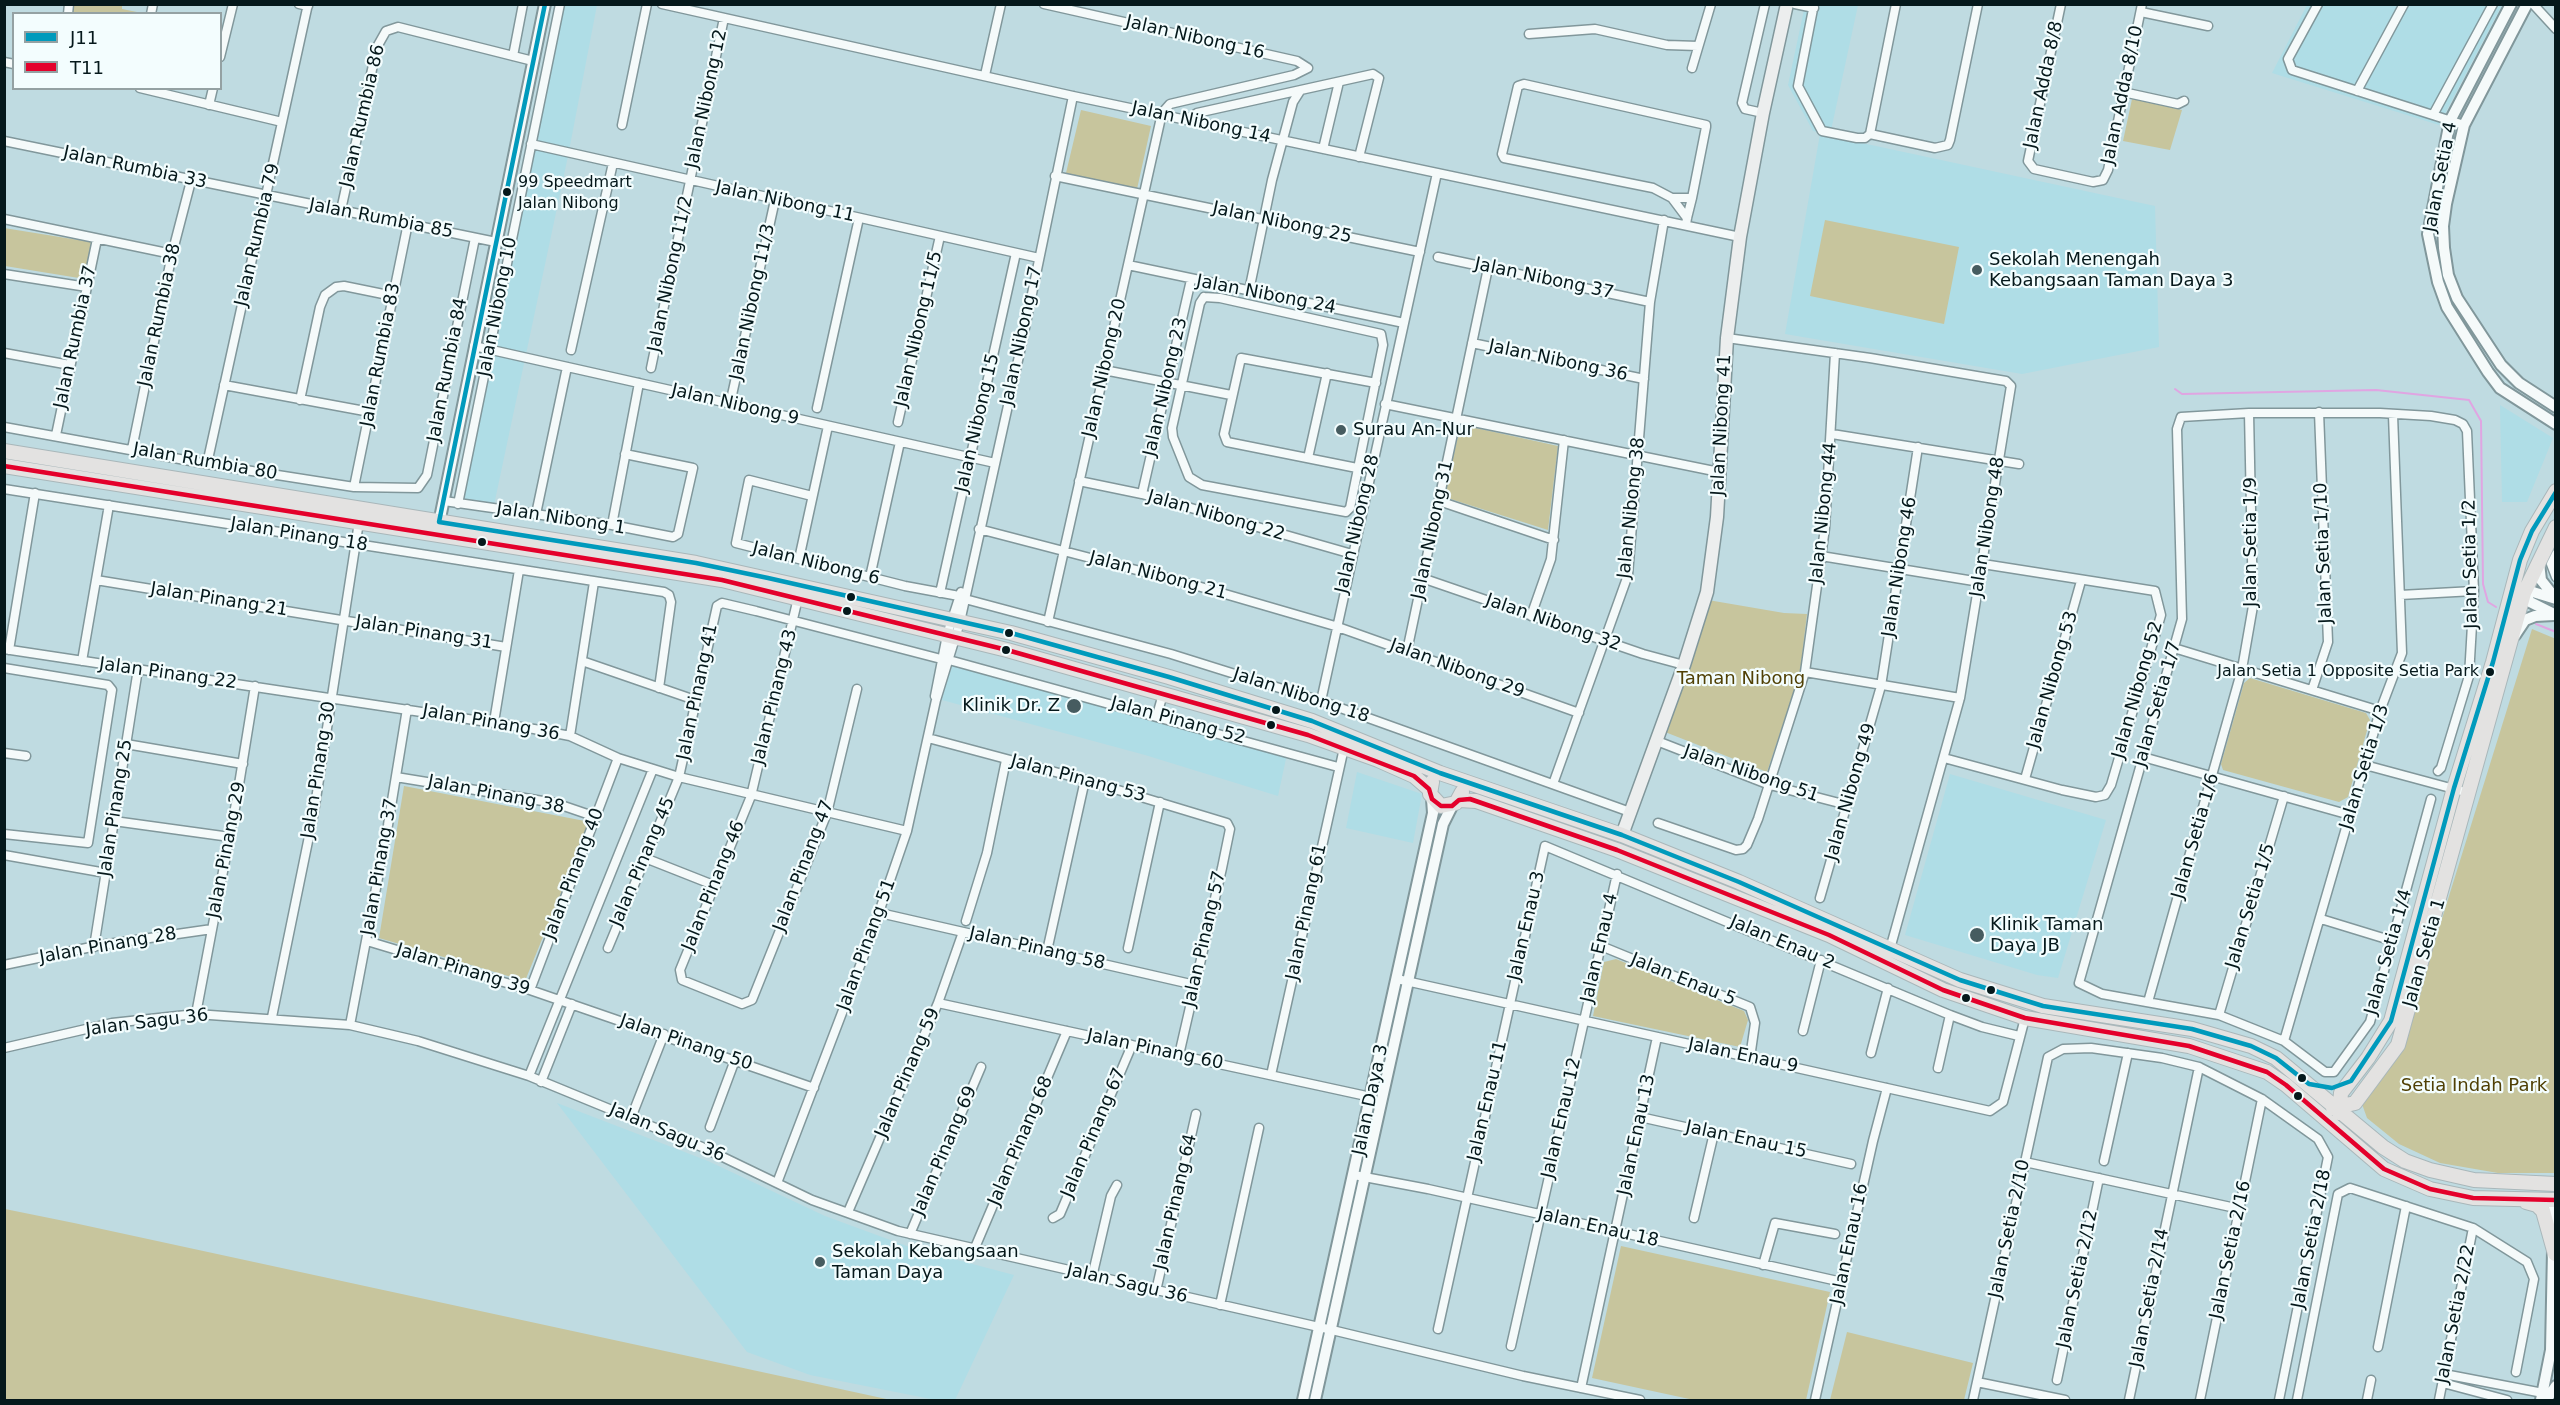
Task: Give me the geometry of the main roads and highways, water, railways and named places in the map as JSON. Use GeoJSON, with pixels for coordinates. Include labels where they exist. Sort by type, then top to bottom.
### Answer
{"type":"FeatureCollection","features":[{"type":"Feature","properties":{"kind":"main road","name":"Jalan Nibong 41"},"geometry":{"type":"LineString","coordinates":[[1622,835],[1684,665],[1707,592],[1717,517],[1727,338],[1740,237],[1763,113],[1787,4]]}},
{"type":"Feature","properties":{"kind":"main road"},"geometry":{"type":"LineString","coordinates":[[4,451],[722,580],[951,636],[1163,694],[1308,735],[1414,776],[1441,806],[1476,801],[1617,850],[1829,935],[1943,990],[2025,1018],[2189,1046],[2267,1072],[2328,1108],[2339,1107]]}},
{"type":"Feature","properties":{"kind":"main road"},"geometry":{"type":"LineString","coordinates":[[4,466],[359,522],[438,528],[696,564],[955,621],[1168,676],[1301,718],[1450,776],[1622,835],[1739,882],[1960,981],[2031,1003],[2076,1013],[2192,1029],[2251,1046],[2276,1058],[2405,1161],[2430,1170],[2474,1180],[2556,1184]]}},
{"type":"Feature","properties":{"kind":"main road","name":"Jalan Setia 1"},"geometry":{"type":"LineString","coordinates":[[2556,491],[2532,531],[2520,560],[2493,662],[2454,788],[2391,1021],[2351,1081],[2341,1092],[2339,1107],[2355,1103],[2397,1045],[2404,1027],[2524,593],[2556,527]]}},
{"type":"Feature","properties":{"kind":"main road"},"geometry":{"type":"LineString","coordinates":[[2493,662],[2511,604],[2516,596],[2524,593],[2520,578],[2532,531]]}},
{"type":"Feature","properties":{"kind":"main road"},"geometry":{"type":"LineString","coordinates":[[1431,794],[1434,779],[1450,776]]}},
{"type":"Feature","properties":{"kind":"main road"},"geometry":{"type":"LineString","coordinates":[[1450,776],[1462,786],[1455,803]]}},
{"type":"Feature","properties":{"kind":"main road"},"geometry":{"type":"LineString","coordinates":[[2309,1084],[2332,1088],[2351,1081]]}},
{"type":"Feature","properties":{"kind":"main road"},"geometry":{"type":"LineString","coordinates":[[2286,1084],[2384,1169],[2430,1189],[2473,1198],[2518,1200],[2555,1197]]}},
{"type":"Feature","properties":{"kind":"main road"},"geometry":{"type":"LineString","coordinates":[[2364,1091],[2357,1103],[2356,1112],[2370,1135]]}},
{"type":"Feature","properties":{"kind":"main road"},"geometry":{"type":"LineString","coordinates":[[2339,1107],[2343,1128],[2361,1150]]}},
{"type":"Feature","properties":{"kind":"main road"},"geometry":{"type":"LineString","coordinates":[[2521,1184],[2555,1197]]}},
{"type":"Feature","properties":{"kind":"main road"},"geometry":{"type":"LineString","coordinates":[[2518,1200],[2536,1205],[2543,1211],[2555,1254]]}},
{"type":"Feature","properties":{"kind":"waterway"},"geometry":{"type":"LineString","coordinates":[[2175,389],[2182,394],[2376,390],[2469,400],[2481,421],[2483,584],[2488,602],[2496,607]]}},
{"type":"Feature","properties":{"kind":"waterway"},"geometry":{"type":"LineString","coordinates":[[2536,624],[2556,632]]}},
{"type":"Feature","properties":{"kind":"place","name":"99 Speedmart Jalan Nibong"},"geometry":{"type":"Point","coordinates":[507,192]}},
{"type":"Feature","properties":{"kind":"place","name":"Sekolah Menengah Kebangsaan Taman Daya 3"},"geometry":{"type":"Point","coordinates":[1977,270]}},
{"type":"Feature","properties":{"kind":"place","name":"Surau An-Nur"},"geometry":{"type":"Point","coordinates":[1341,430]}},
{"type":"Feature","properties":{"kind":"place","name":"Jalan Setia 1 Opposite Setia Park"},"geometry":{"type":"Point","coordinates":[2490,672]}},
{"type":"Feature","properties":{"kind":"place","name":"Klinik Dr. Z"},"geometry":{"type":"Point","coordinates":[1074,706]}},
{"type":"Feature","properties":{"kind":"place","name":"Klinik Taman Daya JB"},"geometry":{"type":"Point","coordinates":[1977,935]}},
{"type":"Feature","properties":{"kind":"place","name":"Sekolah Kebangsaan Taman Daya"},"geometry":{"type":"Point","coordinates":[820,1262]}},
{"type":"Feature","properties":{"kind":"park label","name":"Taman Nibong"},"geometry":{"type":"Point","coordinates":[1741,679]}},
{"type":"Feature","properties":{"kind":"park label","name":"Setia Indah Park"},"geometry":{"type":"Point","coordinates":[2474,1086]}}]}
